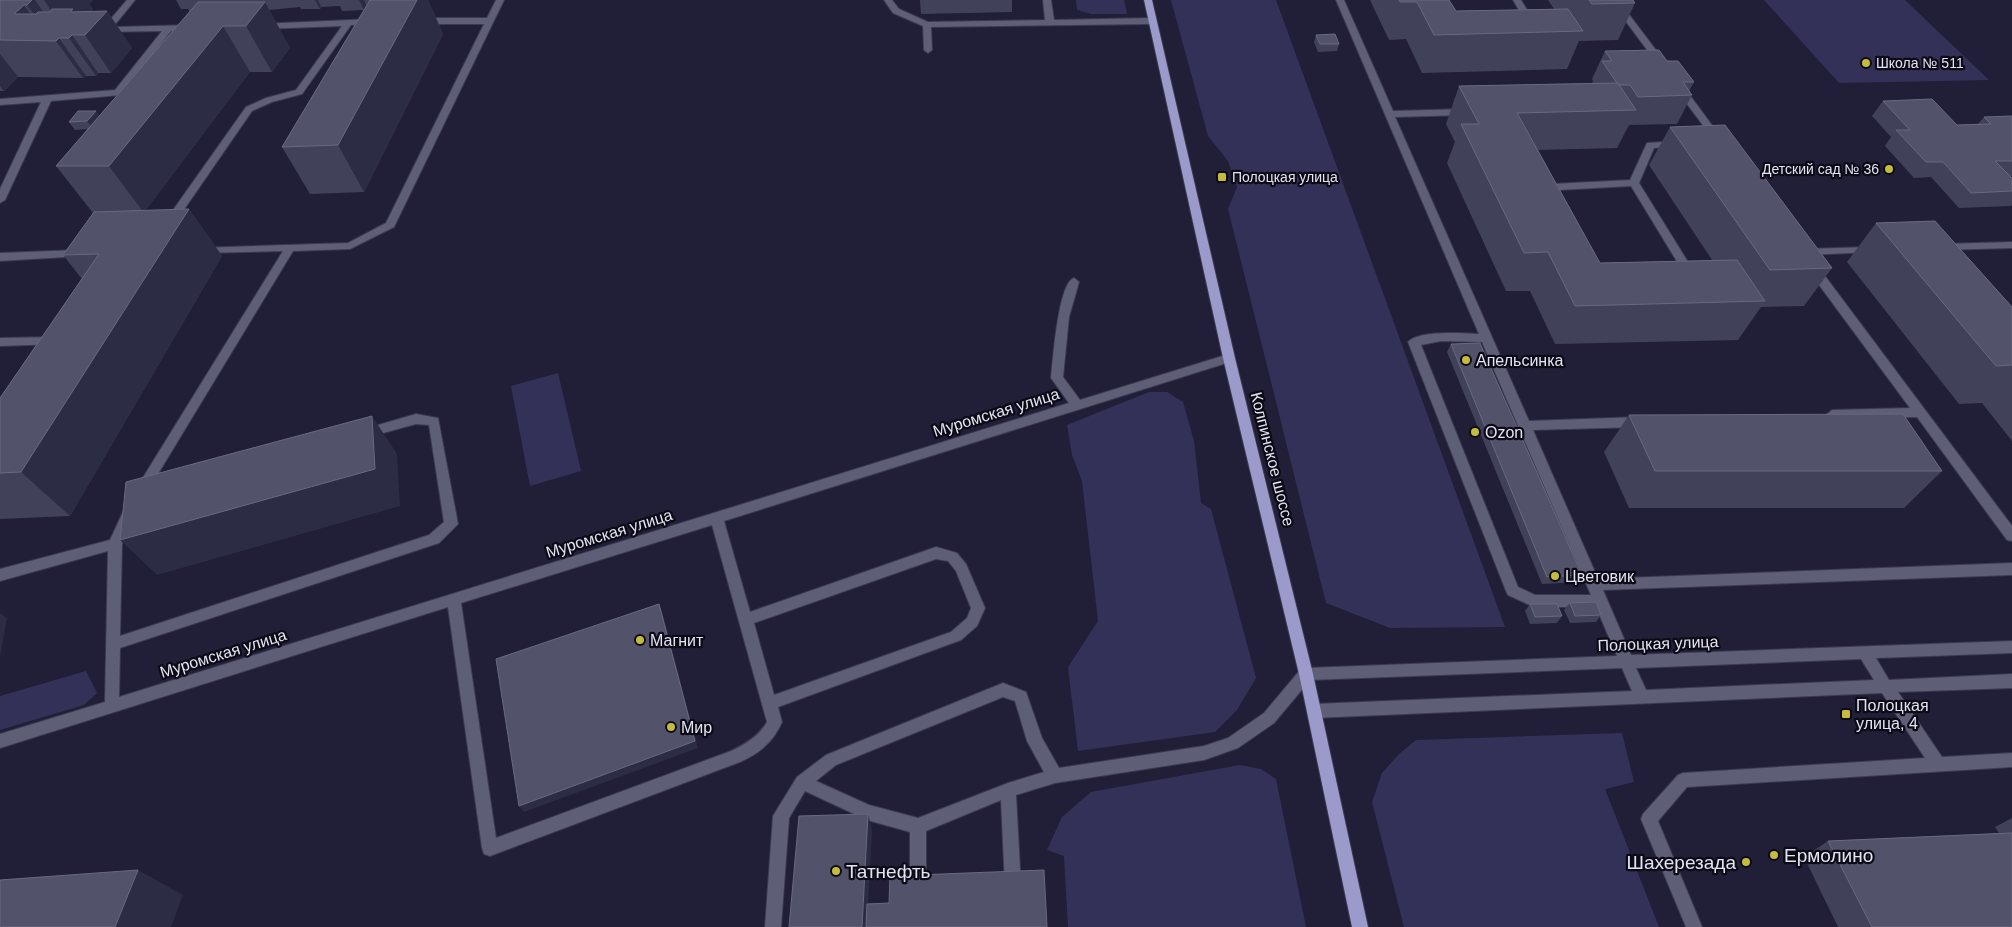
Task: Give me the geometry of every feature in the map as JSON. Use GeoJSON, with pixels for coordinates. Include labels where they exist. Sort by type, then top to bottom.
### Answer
{"type":"FeatureCollection","features":[{"type":"Feature","properties":{"kind":"main road","name":"Колпинское шоссе"},"geometry":{"type":"LineString","coordinates":[[1148,0],[1229,358],[1306,674],[1360,927]]}},
{"type":"Feature","properties":{"kind":"street"},"geometry":{"type":"LineString","coordinates":[[131,0],[106,30],[206,28]]}},
{"type":"Feature","properties":{"kind":"street"},"geometry":{"type":"LineString","coordinates":[[186,251],[350,246],[390,225],[500,0]]}},
{"type":"Feature","properties":{"kind":"street"},"geometry":{"type":"LineString","coordinates":[[888,0],[896,11],[927,25],[1152,21]]}},
{"type":"Feature","properties":{"kind":"street"},"geometry":{"type":"LineString","coordinates":[[1047,0],[1050,23]]}},
{"type":"Feature","properties":{"kind":"street"},"geometry":{"type":"LineString","coordinates":[[1340,0],[1642,697]]}},
{"type":"Feature","properties":{"kind":"street"},"geometry":{"type":"LineString","coordinates":[[1517,0],[1536,29],[1526,29]]}},
{"type":"Feature","properties":{"kind":"street"},"geometry":{"type":"LineString","coordinates":[[1614,0],[1719,145]]}},
{"type":"Feature","properties":{"kind":"street"},"geometry":{"type":"LineString","coordinates":[[408,21],[489,21]]}},
{"type":"Feature","properties":{"kind":"street"},"geometry":{"type":"LineString","coordinates":[[253,26],[382,22]]}},
{"type":"Feature","properties":{"kind":"street"},"geometry":{"type":"LineString","coordinates":[[166,228],[249,110],[269,100],[299,92],[348,23]]}},
{"type":"Feature","properties":{"kind":"street"},"geometry":{"type":"LineString","coordinates":[[927,25],[928,50]]}},
{"type":"Feature","properties":{"kind":"street"},"geometry":{"type":"LineString","coordinates":[[0,102],[118,93],[168,29]]}},
{"type":"Feature","properties":{"kind":"street"},"geometry":{"type":"LineString","coordinates":[[0,200],[47,99]]}},
{"type":"Feature","properties":{"kind":"street"},"geometry":{"type":"LineString","coordinates":[[1389,114],[1475,112]]}},
{"type":"Feature","properties":{"kind":"street"},"geometry":{"type":"LineString","coordinates":[[1634,183],[1650,145],[1685,144]]}},
{"type":"Feature","properties":{"kind":"street"},"geometry":{"type":"LineString","coordinates":[[1561,204],[1552,187],[1634,183]]}},
{"type":"Feature","properties":{"kind":"street"},"geometry":{"type":"LineString","coordinates":[[1634,183],[1699,288]]}},
{"type":"Feature","properties":{"kind":"street"},"geometry":{"type":"LineString","coordinates":[[1943,262],[1930,248],[2012,245]]}},
{"type":"Feature","properties":{"kind":"street"},"geometry":{"type":"LineString","coordinates":[[156,493],[137,498],[290,248]]}},
{"type":"Feature","properties":{"kind":"street"},"geometry":{"type":"LineString","coordinates":[[1881,249],[1798,248],[2012,536]]}},
{"type":"Feature","properties":{"kind":"street"},"geometry":{"type":"LineString","coordinates":[[0,257],[89,254]]}},
{"type":"Feature","properties":{"kind":"street"},"geometry":{"type":"LineString","coordinates":[[1074,282],[1063,317],[1057,378],[1077,405]]}},
{"type":"Feature","properties":{"kind":"street"},"geometry":{"type":"LineString","coordinates":[[1486,338],[1441,337],[1414,342],[1514,591],[1534,600],[1600,601]]}},
{"type":"Feature","properties":{"kind":"street"},"geometry":{"type":"LineString","coordinates":[[0,342],[65,341]]}},
{"type":"Feature","properties":{"kind":"street","name":"Муромская улица"},"geometry":{"type":"LineString","coordinates":[[0,741],[1229,358]]}},
{"type":"Feature","properties":{"kind":"street"},"geometry":{"type":"LineString","coordinates":[[1822,415],[1920,412]]}},
{"type":"Feature","properties":{"kind":"street"},"geometry":{"type":"LineString","coordinates":[[114,644],[434,539],[451,524],[434,421],[416,418],[348,438]]}},
{"type":"Feature","properties":{"kind":"street"},"geometry":{"type":"LineString","coordinates":[[1524,426],[1647,422]]}},
{"type":"Feature","properties":{"kind":"street"},"geometry":{"type":"LineString","coordinates":[[112,706],[115,544],[133,506]]}},
{"type":"Feature","properties":{"kind":"street"},"geometry":{"type":"LineString","coordinates":[[454,599],[490,848],[756,748],[771,732],[775,722],[716,518]]}},
{"type":"Feature","properties":{"kind":"street"},"geometry":{"type":"LineString","coordinates":[[0,575],[115,544]]}},
{"type":"Feature","properties":{"kind":"street"},"geometry":{"type":"LineString","coordinates":[[746,620],[936,553],[952,557],[961,568],[978,608],[972,622],[956,636],[770,703]]}},
{"type":"Feature","properties":{"kind":"street"},"geometry":{"type":"LineString","coordinates":[[1593,585],[2012,569]]}},
{"type":"Feature","properties":{"kind":"street","name":"Полоцкая улица"},"geometry":{"type":"LineString","coordinates":[[1306,674],[2012,647]]}},
{"type":"Feature","properties":{"kind":"street"},"geometry":{"type":"LineString","coordinates":[[1865,652],[1885,686],[1938,764]]}},
{"type":"Feature","properties":{"kind":"street"},"geometry":{"type":"LineString","coordinates":[[802,782],[867,812],[918,826],[1008,790],[1055,776],[1204,752],[1233,743],[1269,718],[1306,674]]}},
{"type":"Feature","properties":{"kind":"street"},"geometry":{"type":"LineString","coordinates":[[1314,711],[2012,681]]}},
{"type":"Feature","properties":{"kind":"street"},"geometry":{"type":"LineString","coordinates":[[773,927],[781,816],[802,782],[831,760],[1003,690],[1021,697],[1034,741],[1055,776]]}},
{"type":"Feature","properties":{"kind":"street"},"geometry":{"type":"LineString","coordinates":[[1694,927],[1649,819],[1683,780],[2012,760]]}},
{"type":"Feature","properties":{"kind":"street"},"geometry":{"type":"LineString","coordinates":[[1008,790],[1014,907]]}},
{"type":"Feature","properties":{"kind":"street"},"geometry":{"type":"LineString","coordinates":[[918,826],[918,909]]}},
{"type":"Feature","properties":{"kind":"shaded area"},"geometry":{"type":"Polygon","coordinates":[[[1076,0],[1124,0],[1127,14],[1091,14],[1077,10],[1076,0]]]}},
{"type":"Feature","properties":{"kind":"shaded area"},"geometry":{"type":"Polygon","coordinates":[[[1171,0],[1276,0],[1505,627],[1390,628],[1326,603],[1228,209],[1237,187],[1228,161],[1208,136],[1171,0]]]}},
{"type":"Feature","properties":{"kind":"shaded area"},"geometry":{"type":"Polygon","coordinates":[[[1764,0],[1905,0],[1989,80],[1839,83],[1764,0]]]}},
{"type":"Feature","properties":{"kind":"shaded area"},"geometry":{"type":"Polygon","coordinates":[[[558,373],[581,471],[530,486],[511,386],[558,373]]]}},
{"type":"Feature","properties":{"kind":"shaded area"},"geometry":{"type":"Polygon","coordinates":[[[1149,392],[1167,392],[1183,402],[1194,441],[1201,503],[1211,509],[1256,678],[1237,710],[1215,732],[1078,751],[1068,667],[1098,621],[1082,481],[1072,455],[1067,425],[1149,392]]]}},
{"type":"Feature","properties":{"kind":"shaded area"},"geometry":{"type":"Polygon","coordinates":[[[86,671],[97,693],[84,705],[0,730],[0,696],[86,671]]]}},
{"type":"Feature","properties":{"kind":"shaded area"},"geometry":{"type":"Polygon","coordinates":[[[1622,733],[1634,782],[1605,789],[1659,927],[1404,927],[1372,802],[1382,773],[1399,754],[1416,740],[1622,733]]]}},
{"type":"Feature","properties":{"kind":"shaded area"},"geometry":{"type":"Polygon","coordinates":[[[1240,765],[1261,769],[1276,779],[1306,927],[1068,927],[1064,856],[1047,850],[1062,817],[1091,792],[1240,765]]]}},
{"type":"Feature","properties":{"kind":"building"},"geometry":{"type":"Polygon","coordinates":[[[0,0],[32,0],[14,14],[36,14],[38,12],[50,12],[52,9],[73,9],[70,12],[107,11],[85,35],[72,35],[69,38],[59,38],[56,41],[0,40],[0,0]]]}},
{"type":"Feature","properties":{"kind":"building"},"geometry":{"type":"Polygon","coordinates":[[[370,0],[417,0],[338,145],[282,147],[370,0]]]}},
{"type":"Feature","properties":{"kind":"building"},"geometry":{"type":"Polygon","coordinates":[[[1399,0],[1449,0],[1456,11],[1568,9],[1583,31],[1434,35],[1417,2],[1400,2],[1399,0]]]}},
{"type":"Feature","properties":{"kind":"building"},"geometry":{"type":"Polygon","coordinates":[[[1589,0],[1633,0],[1635,3],[1592,4],[1589,0]]]}},
{"type":"Feature","properties":{"kind":"building"},"geometry":{"type":"Polygon","coordinates":[[[198,2],[265,2],[246,26],[223,26],[109,166],[56,166],[198,2]]]}},
{"type":"Feature","properties":{"kind":"building"},"geometry":{"type":"Polygon","coordinates":[[[1335,34],[1339,44],[1320,44],[1316,35],[1335,34]]]}},
{"type":"Feature","properties":{"kind":"building"},"geometry":{"type":"Polygon","coordinates":[[[1659,50],[1667,61],[1678,61],[1694,82],[1683,82],[1692,95],[1638,97],[1630,85],[1620,85],[1617,83],[1602,61],[1612,61],[1605,51],[1659,50]]]}},
{"type":"Feature","properties":{"kind":"building"},"geometry":{"type":"Polygon","coordinates":[[[1618,83],[1636,110],[1517,113],[1600,263],[1737,260],[1765,301],[1575,306],[1548,252],[1524,253],[1461,124],[1479,124],[1459,86],[1618,83]]]}},
{"type":"Feature","properties":{"kind":"building"},"geometry":{"type":"Polygon","coordinates":[[[1932,99],[1957,125],[1991,124],[1984,117],[2012,116],[2012,161],[1995,161],[2012,178],[2012,191],[1971,193],[1943,162],[1926,162],[1896,130],[1910,130],[1883,101],[1932,99]]]}},
{"type":"Feature","properties":{"kind":"building"},"geometry":{"type":"Polygon","coordinates":[[[78,111],[96,111],[87,121],[69,122],[78,111]]]}},
{"type":"Feature","properties":{"kind":"building"},"geometry":{"type":"Polygon","coordinates":[[[1725,125],[1832,268],[1770,270],[1670,127],[1725,125]]]}},
{"type":"Feature","properties":{"kind":"building"},"geometry":{"type":"Polygon","coordinates":[[[189,209],[21,472],[0,473],[0,398],[99,254],[63,255],[94,212],[189,209]]]}},
{"type":"Feature","properties":{"kind":"building"},"geometry":{"type":"Polygon","coordinates":[[[1935,221],[2012,307],[2012,365],[1996,366],[1876,223],[1935,221]]]}},
{"type":"Feature","properties":{"kind":"building"},"geometry":{"type":"Polygon","coordinates":[[[1480,343],[1582,575],[1547,577],[1451,344],[1480,343]]]}},
{"type":"Feature","properties":{"kind":"building"},"geometry":{"type":"Polygon","coordinates":[[[1903,414],[1942,471],[1655,471],[1629,415],[1903,414]]]}},
{"type":"Feature","properties":{"kind":"building"},"geometry":{"type":"Polygon","coordinates":[[[372,416],[375,469],[120,540],[126,482],[372,416]]]}},
{"type":"Feature","properties":{"kind":"building"},"geometry":{"type":"Polygon","coordinates":[[[1596,602],[1601,615],[1575,616],[1570,603],[1596,602]]]}},
{"type":"Feature","properties":{"kind":"building"},"geometry":{"type":"Polygon","coordinates":[[[659,604],[695,741],[519,806],[496,659],[659,604]]]}},
{"type":"Feature","properties":{"kind":"building"},"geometry":{"type":"Polygon","coordinates":[[[1530,604],[1557,604],[1562,616],[1535,617],[1530,604]]]}},
{"type":"Feature","properties":{"kind":"building","name":"Татнефть"},"geometry":{"type":"Polygon","coordinates":[[[868,814],[862,927],[789,927],[799,816],[868,814]]]}},
{"type":"Feature","properties":{"kind":"building"},"geometry":{"type":"Polygon","coordinates":[[[2012,833],[2012,927],[1872,927],[1828,841],[2012,833]]]}},
{"type":"Feature","properties":{"kind":"building"},"geometry":{"type":"Polygon","coordinates":[[[138,870],[115,927],[0,927],[0,880],[138,870]]]}},
{"type":"Feature","properties":{"kind":"building"},"geometry":{"type":"Polygon","coordinates":[[[1044,870],[1047,927],[866,927],[867,904],[889,903],[890,876],[1044,870]]]}},
{"type":"Feature","properties":{"kind":"place","name":"Школа № 511"},"geometry":{"type":"Point","coordinates":[1866,63]}},
{"type":"Feature","properties":{"kind":"place","name":"Детский сад № 36"},"geometry":{"type":"Point","coordinates":[1889,169]}},
{"type":"Feature","properties":{"kind":"place","name":"Полоцкая улица"},"geometry":{"type":"Point","coordinates":[1222,177]}},
{"type":"Feature","properties":{"kind":"place","name":"Апельсинка"},"geometry":{"type":"Point","coordinates":[1466,360]}},
{"type":"Feature","properties":{"kind":"place","name":"Ozon"},"geometry":{"type":"Point","coordinates":[1475,432]}},
{"type":"Feature","properties":{"kind":"place","name":"Цветовик"},"geometry":{"type":"Point","coordinates":[1555,576]}},
{"type":"Feature","properties":{"kind":"place","name":"Магнит"},"geometry":{"type":"Point","coordinates":[640,640]}},
{"type":"Feature","properties":{"kind":"place","name":"Полоцкая улица, 4"},"geometry":{"type":"Point","coordinates":[1846,714]}},
{"type":"Feature","properties":{"kind":"place","name":"Мир"},"geometry":{"type":"Point","coordinates":[671,727]}},
{"type":"Feature","properties":{"kind":"place","name":"Ермолино"},"geometry":{"type":"Point","coordinates":[1774,855]}},
{"type":"Feature","properties":{"kind":"place","name":"Шахерезада"},"geometry":{"type":"Point","coordinates":[1746,862]}},
{"type":"Feature","properties":{"kind":"place","name":"Татнефть"},"geometry":{"type":"Point","coordinates":[836,871]}}]}
